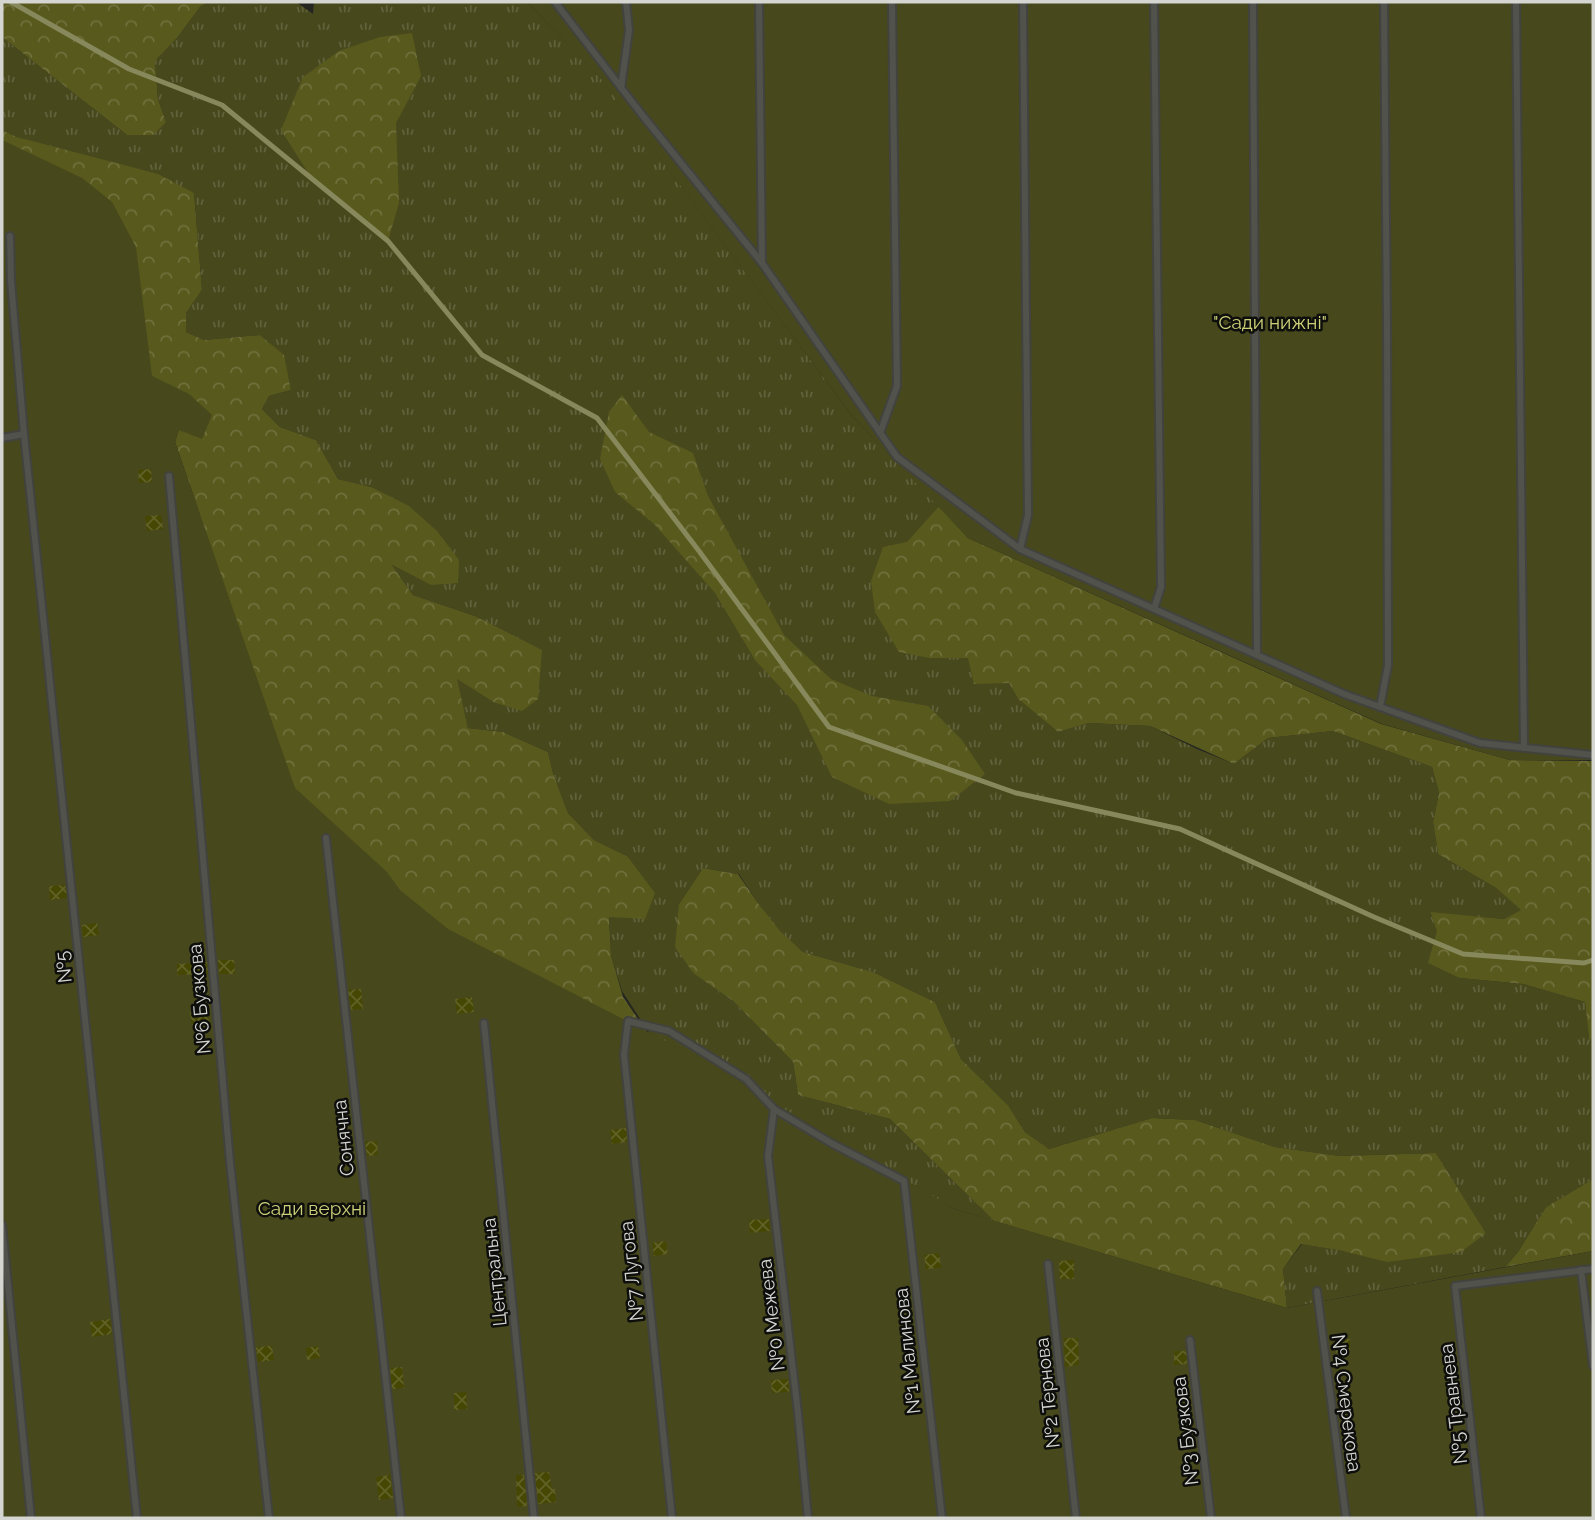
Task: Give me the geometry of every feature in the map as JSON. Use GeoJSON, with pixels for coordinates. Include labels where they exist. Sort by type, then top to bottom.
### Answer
{"type":"FeatureCollection","features":[{"type":"Feature","properties":{"kind":"lane"},"geometry":{"type":"LineString","coordinates":[[555,2],[762,263],[897,457],[1020,549],[1344,694],[1480,743],[1593,755]]}},
{"type":"Feature","properties":{"kind":"lane"},"geometry":{"type":"LineString","coordinates":[[621,88],[629,30],[626,2]]}},
{"type":"Feature","properties":{"kind":"lane"},"geometry":{"type":"LineString","coordinates":[[759,2],[762,263]]}},
{"type":"Feature","properties":{"kind":"lane"},"geometry":{"type":"LineString","coordinates":[[880,433],[897,386],[892,2]]}},
{"type":"Feature","properties":{"kind":"lane"},"geometry":{"type":"LineString","coordinates":[[1020,549],[1028,515],[1023,2]]}},
{"type":"Feature","properties":{"kind":"lane"},"geometry":{"type":"LineString","coordinates":[[1154,2],[1161,587],[1154,609]]}},
{"type":"Feature","properties":{"kind":"lane"},"geometry":{"type":"LineString","coordinates":[[1253,2],[1257,655]]}},
{"type":"Feature","properties":{"kind":"lane"},"geometry":{"type":"LineString","coordinates":[[1380,707],[1388,665],[1384,2]]}},
{"type":"Feature","properties":{"kind":"lane"},"geometry":{"type":"LineString","coordinates":[[1516,2],[1524,748]]}},
{"type":"Feature","properties":{"kind":"lane","name":"№5"},"geometry":{"type":"LineString","coordinates":[[10,236],[11,281],[24,435],[137,1518]]}},
{"type":"Feature","properties":{"kind":"lane"},"geometry":{"type":"LineString","coordinates":[[2,438],[24,435]]}},
{"type":"Feature","properties":{"kind":"lane","name":"№6 Бузкова"},"geometry":{"type":"LineString","coordinates":[[169,476],[230,1162],[269,1518]]}},
{"type":"Feature","properties":{"kind":"lane","name":"Сонячна"},"geometry":{"type":"LineString","coordinates":[[326,838],[401,1518]]}},
{"type":"Feature","properties":{"kind":"lane","name":"№7 Лугова"},"geometry":{"type":"LineString","coordinates":[[672,1518],[624,1055],[628,1021],[669,1031],[746,1079],[774,1109]]}},
{"type":"Feature","properties":{"kind":"lane","name":"Центральна"},"geometry":{"type":"LineString","coordinates":[[484,1023],[534,1518]]}},
{"type":"Feature","properties":{"kind":"lane","name":"№1 Малинова"},"geometry":{"type":"LineString","coordinates":[[774,1109],[831,1143],[904,1181],[942,1518]]}},
{"type":"Feature","properties":{"kind":"lane","name":"№0 Межева"},"geometry":{"type":"LineString","coordinates":[[774,1109],[768,1156],[808,1518]]}},
{"type":"Feature","properties":{"kind":"lane"},"geometry":{"type":"LineString","coordinates":[[2,1225],[31,1518]]}},
{"type":"Feature","properties":{"kind":"lane","name":"№2 Тернова"},"geometry":{"type":"LineString","coordinates":[[1048,1264],[1076,1518]]}},
{"type":"Feature","properties":{"kind":"lane"},"geometry":{"type":"LineString","coordinates":[[1593,1269],[1581,1270],[1593,1366]]}},
{"type":"Feature","properties":{"kind":"lane","name":"№5 Травнева"},"geometry":{"type":"LineString","coordinates":[[1481,1518],[1455,1286],[1581,1270]]}},
{"type":"Feature","properties":{"kind":"lane","name":"№4 Смерекова"},"geometry":{"type":"LineString","coordinates":[[1317,1291],[1346,1518]]}},
{"type":"Feature","properties":{"kind":"lane","name":"№3 Бузкова"},"geometry":{"type":"LineString","coordinates":[[1190,1340],[1211,1518]]}},
{"type":"Feature","properties":{"kind":"green space"},"geometry":{"type":"Polygon","coordinates":[[[2,2],[208,2],[200,7],[177,38],[155,61],[158,99],[166,122],[153,135],[127,135],[2,37],[2,2]]]}},
{"type":"Feature","properties":{"kind":"green space"},"geometry":{"type":"Polygon","coordinates":[[[208,2],[296,2],[313,14],[314,2],[527,2],[601,78],[853,417],[939,506],[907,543],[929,658],[968,658],[1009,683],[1018,699],[1058,732],[1089,723],[1150,726],[1234,764],[1268,738],[1333,731],[1432,767],[1439,793],[1433,822],[1438,854],[1496,888],[1522,910],[1504,919],[1430,913],[1460,978],[1523,984],[1585,1002],[1589,1038],[1593,1040],[1593,1179],[1546,1207],[1518,1252],[1505,1267],[1287,1308],[1283,1269],[1302,1244],[1343,1251],[1486,1233],[1436,1153],[1340,1156],[1275,1147],[1195,1120],[1152,1118],[1049,1149],[1025,1132],[1008,1105],[961,1059],[935,1002],[873,972],[803,952],[780,932],[739,874],[703,868],[679,904],[694,974],[733,1001],[793,1062],[798,1095],[890,1119],[994,1221],[955,1209],[661,1051],[622,991],[611,955],[609,916],[645,919],[627,856],[594,840],[568,813],[548,752],[503,732],[468,728],[456,678],[493,702],[505,632],[475,616],[413,595],[390,563],[371,487],[338,479],[316,440],[280,427],[262,409],[269,396],[291,390],[283,355],[260,335],[204,340],[186,332],[186,313],[202,290],[194,193],[2,130],[2,37],[127,135],[166,122],[158,99],[155,61],[177,38],[200,7],[208,2]]]}},
{"type":"Feature","properties":{"kind":"green space","name":"\"Сади нижні\""},"geometry":{"type":"Polygon","coordinates":[[[527,2],[1593,2],[1593,760],[1510,760],[1382,724],[968,538],[853,417],[601,79],[527,2]]]}},
{"type":"Feature","properties":{"kind":"green space"},"geometry":{"type":"Polygon","coordinates":[[[412,33],[421,76],[396,123],[399,203],[388,241],[312,179],[281,130],[303,77],[339,51],[380,37],[412,33]]]}},
{"type":"Feature","properties":{"kind":"green space"},"geometry":{"type":"Polygon","coordinates":[[[2,130],[17,137],[158,174],[194,193],[202,290],[186,313],[186,332],[204,340],[260,335],[284,355],[291,390],[269,396],[262,409],[280,427],[316,440],[338,479],[371,487],[409,506],[437,531],[459,560],[458,583],[431,585],[391,564],[413,595],[475,616],[542,650],[538,699],[522,711],[493,702],[457,679],[468,728],[503,732],[548,752],[568,813],[594,840],[627,856],[655,893],[645,919],[609,917],[611,955],[623,997],[660,1051],[319,888],[175,442],[179,429],[152,376],[2,212],[2,130]]]}},
{"type":"Feature","properties":{"kind":"green space","name":"Сади верхні"},"geometry":{"type":"Polygon","coordinates":[[[2,140],[82,178],[112,202],[136,247],[152,376],[189,394],[212,415],[202,439],[179,430],[175,442],[295,788],[387,872],[400,890],[448,929],[691,1054],[955,1209],[1287,1308],[1593,1251],[1593,1518],[2,1518],[2,140]]]}},
{"type":"Feature","properties":{"kind":"green space"},"geometry":{"type":"Polygon","coordinates":[[[622,395],[649,432],[693,453],[708,496],[784,635],[831,679],[872,696],[928,706],[962,740],[985,774],[950,801],[889,804],[832,777],[797,705],[755,660],[715,593],[654,524],[615,492],[600,459],[609,412],[622,395]]]}},
{"type":"Feature","properties":{"kind":"green space"},"geometry":{"type":"Polygon","coordinates":[[[939,506],[968,538],[1381,724],[1510,760],[1593,761],[1593,1040],[1589,1039],[1585,1002],[1523,984],[1460,978],[1428,963],[1437,931],[1430,912],[1504,919],[1521,910],[1496,888],[1438,854],[1433,822],[1439,793],[1432,767],[1333,731],[1268,738],[1234,764],[1150,726],[1089,723],[1058,732],[1018,699],[1009,683],[974,684],[968,658],[929,658],[899,652],[875,612],[871,581],[883,547],[907,542],[939,506]]]}},
{"type":"Feature","properties":{"kind":"green space"},"geometry":{"type":"Polygon","coordinates":[[[703,868],[738,874],[780,931],[803,952],[873,972],[935,1002],[961,1059],[1008,1105],[1025,1132],[1049,1149],[1152,1118],[1195,1120],[1275,1147],[1340,1156],[1436,1153],[1486,1233],[1461,1252],[1387,1262],[1301,1244],[1283,1269],[1287,1308],[994,1221],[890,1119],[798,1095],[793,1062],[733,1001],[694,974],[675,947],[679,904],[703,868]]]}},
{"type":"Feature","properties":{"kind":"green space"},"geometry":{"type":"Polygon","coordinates":[[[1593,1179],[1593,1251],[1505,1267],[1518,1252],[1546,1207],[1593,1179]]]}},
{"type":"Feature","properties":{"kind":"building"},"geometry":{"type":"Polygon","coordinates":[[[151,469],[152,482],[139,483],[138,470],[151,469]]]}},
{"type":"Feature","properties":{"kind":"building"},"geometry":{"type":"Polygon","coordinates":[[[161,515],[163,529],[147,531],[145,516],[161,515]]]}},
{"type":"Feature","properties":{"kind":"building"},"geometry":{"type":"Polygon","coordinates":[[[65,885],[67,898],[50,900],[49,886],[65,885]]]}},
{"type":"Feature","properties":{"kind":"building"},"geometry":{"type":"Polygon","coordinates":[[[97,923],[99,935],[83,937],[82,925],[97,923]]]}},
{"type":"Feature","properties":{"kind":"building"},"geometry":{"type":"Polygon","coordinates":[[[218,960],[234,960],[235,974],[219,974],[218,960]]]}},
{"type":"Feature","properties":{"kind":"building"},"geometry":{"type":"Polygon","coordinates":[[[207,962],[208,974],[177,975],[177,964],[207,962]]]}},
{"type":"Feature","properties":{"kind":"building"},"geometry":{"type":"Polygon","coordinates":[[[361,989],[363,1009],[351,1010],[348,990],[361,989]]]}},
{"type":"Feature","properties":{"kind":"building"},"geometry":{"type":"Polygon","coordinates":[[[472,997],[474,1012],[457,1014],[455,999],[472,997]]]}},
{"type":"Feature","properties":{"kind":"building"},"geometry":{"type":"Polygon","coordinates":[[[208,1010],[210,1026],[192,1028],[190,1012],[208,1010]]]}},
{"type":"Feature","properties":{"kind":"building"},"geometry":{"type":"Polygon","coordinates":[[[626,1128],[627,1142],[612,1144],[610,1130],[626,1128]]]}},
{"type":"Feature","properties":{"kind":"building"},"geometry":{"type":"Polygon","coordinates":[[[377,1141],[378,1155],[367,1156],[365,1142],[377,1141]]]}},
{"type":"Feature","properties":{"kind":"building"},"geometry":{"type":"Polygon","coordinates":[[[769,1219],[770,1231],[750,1233],[749,1220],[769,1219]]]}},
{"type":"Feature","properties":{"kind":"building"},"geometry":{"type":"Polygon","coordinates":[[[666,1241],[668,1254],[654,1256],[652,1243],[666,1241]]]}},
{"type":"Feature","properties":{"kind":"building"},"geometry":{"type":"Polygon","coordinates":[[[939,1253],[941,1268],[926,1269],[924,1255],[939,1253]]]}},
{"type":"Feature","properties":{"kind":"building"},"geometry":{"type":"Polygon","coordinates":[[[1074,1260],[1074,1279],[1060,1279],[1059,1261],[1074,1260]]]}},
{"type":"Feature","properties":{"kind":"building"},"geometry":{"type":"Polygon","coordinates":[[[110,1319],[112,1334],[92,1337],[90,1322],[110,1319]]]}},
{"type":"Feature","properties":{"kind":"building"},"geometry":{"type":"Polygon","coordinates":[[[1064,1338],[1078,1338],[1079,1365],[1065,1367],[1064,1338]]]}},
{"type":"Feature","properties":{"kind":"building"},"geometry":{"type":"Polygon","coordinates":[[[1350,1339],[1350,1353],[1336,1353],[1335,1340],[1350,1339]]]}},
{"type":"Feature","properties":{"kind":"building"},"geometry":{"type":"Polygon","coordinates":[[[272,1346],[274,1360],[258,1362],[256,1347],[272,1346]]]}},
{"type":"Feature","properties":{"kind":"building"},"geometry":{"type":"Polygon","coordinates":[[[318,1346],[320,1358],[307,1360],[306,1348],[318,1346]]]}},
{"type":"Feature","properties":{"kind":"building"},"geometry":{"type":"Polygon","coordinates":[[[1174,1351],[1186,1351],[1187,1364],[1174,1365],[1174,1351]]]}},
{"type":"Feature","properties":{"kind":"building"},"geometry":{"type":"Polygon","coordinates":[[[402,1367],[404,1388],[392,1389],[390,1368],[402,1367]]]}},
{"type":"Feature","properties":{"kind":"building"},"geometry":{"type":"Polygon","coordinates":[[[788,1379],[789,1392],[772,1393],[771,1380],[788,1379]]]}},
{"type":"Feature","properties":{"kind":"building"},"geometry":{"type":"Polygon","coordinates":[[[466,1392],[467,1409],[454,1410],[454,1393],[466,1392]]]}},
{"type":"Feature","properties":{"kind":"building"},"geometry":{"type":"Polygon","coordinates":[[[549,1472],[556,1502],[538,1504],[535,1473],[549,1472]]]}},
{"type":"Feature","properties":{"kind":"building"},"geometry":{"type":"Polygon","coordinates":[[[390,1475],[393,1498],[379,1500],[376,1477],[390,1475]]]}},
{"type":"Feature","properties":{"kind":"building"},"geometry":{"type":"Polygon","coordinates":[[[516,1475],[524,1475],[527,1506],[517,1507],[516,1475]]]}},
{"type":"Feature","properties":{"kind":"waterway"},"geometry":{"type":"LineString","coordinates":[[11,2],[129,69],[222,105],[388,241],[482,355],[597,418],[829,727],[1016,793],[1180,829],[1374,917],[1463,954],[1584,963],[1593,960]]}}]}
